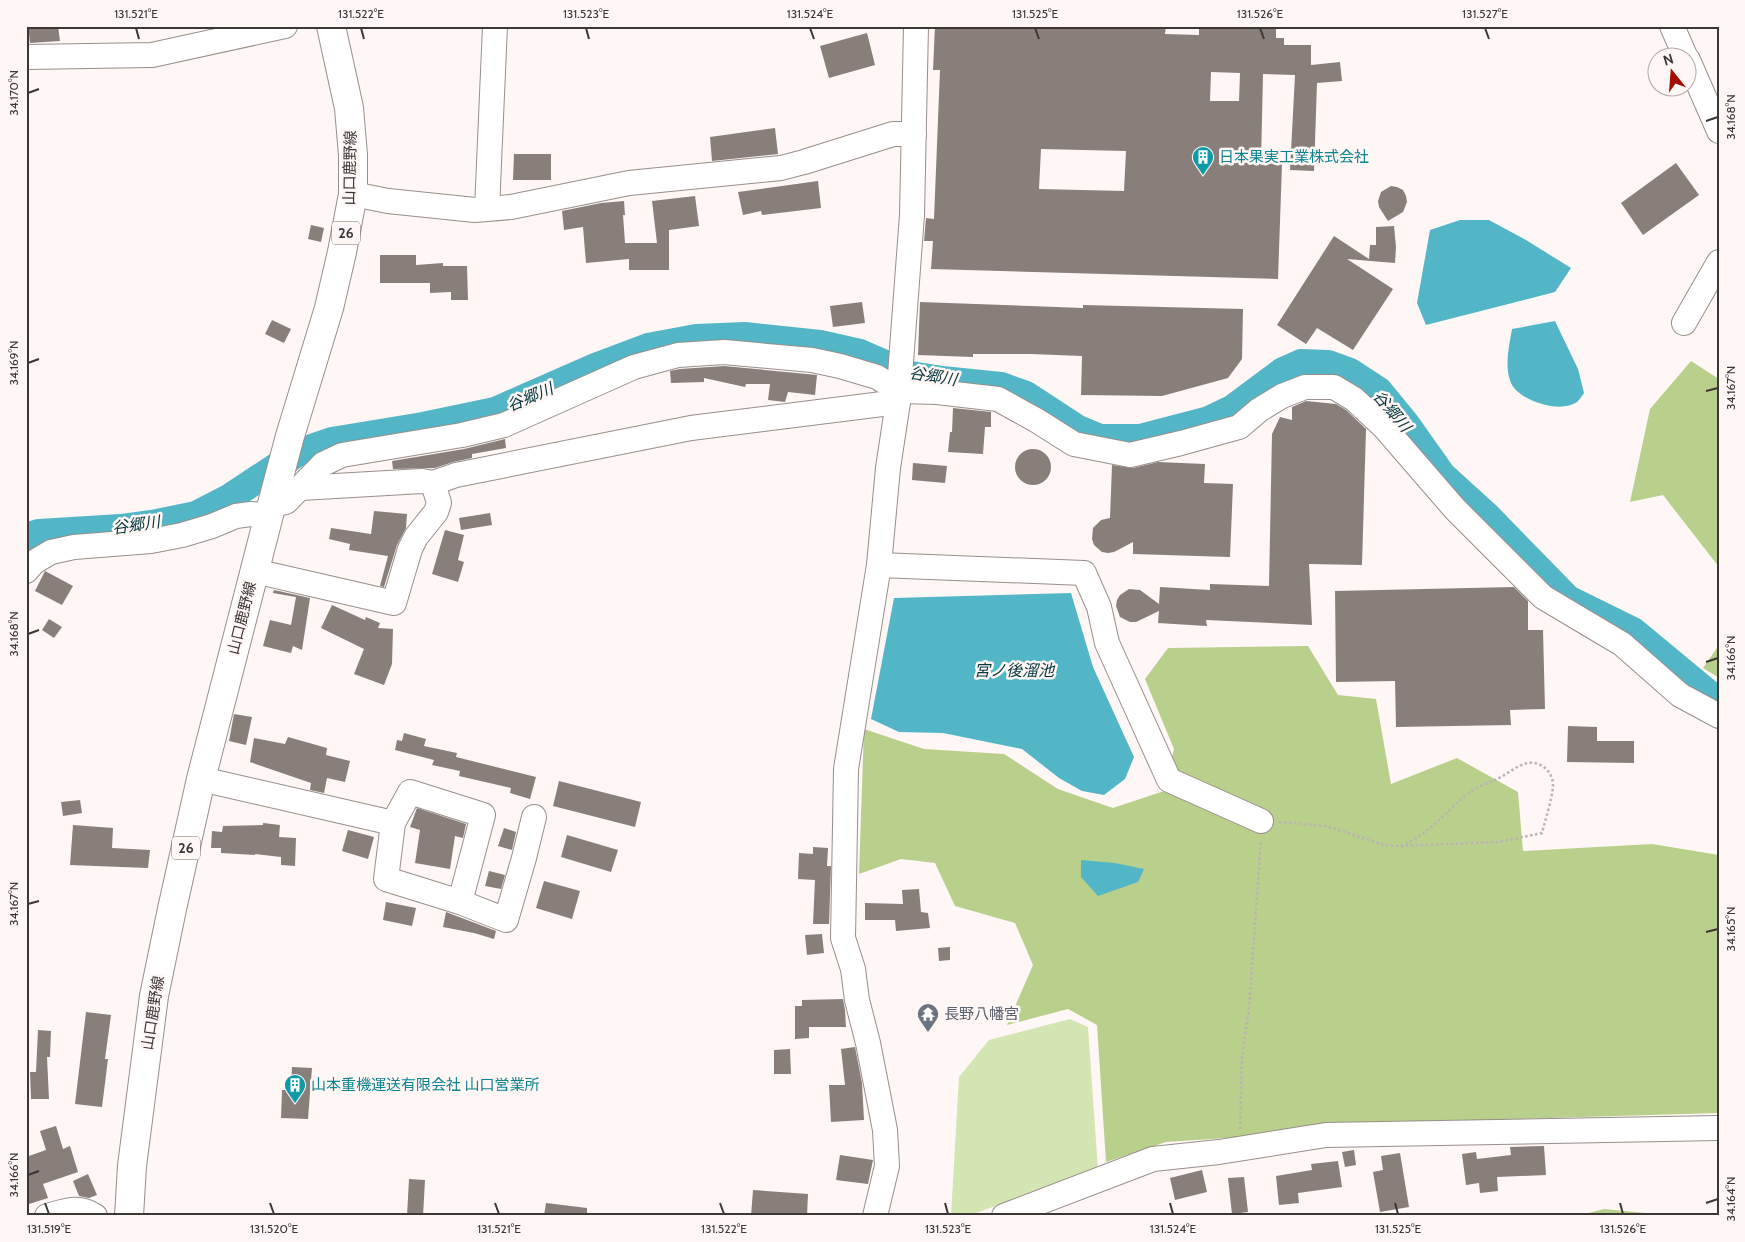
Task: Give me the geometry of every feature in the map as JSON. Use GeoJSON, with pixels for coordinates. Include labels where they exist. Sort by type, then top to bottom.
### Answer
{"type":"FeatureCollection","features":[{"type":"Feature","properties":{"kind":"main road","name":"山口鹿野線"},"geometry":{"type":"LineString","coordinates":[[129,1216],[132,1166],[154,996],[201,779],[254,570],[279,499],[290,436],[329,308],[353,194],[354,155],[350,108],[331,26]]}},
{"type":"Feature","properties":{"kind":"street"},"geometry":{"type":"LineString","coordinates":[[487,209],[495,26]]}},
{"type":"Feature","properties":{"kind":"street"},"geometry":{"type":"LineString","coordinates":[[875,1216],[887,1166],[885,1130],[868,1043],[857,1000],[854,969],[843,938],[846,769],[879,565],[888,468],[900,384],[912,215],[916,26]]}},
{"type":"Feature","properties":{"kind":"street"},"geometry":{"type":"LineString","coordinates":[[1672,26],[1682,48]]}},
{"type":"Feature","properties":{"kind":"street"},"geometry":{"type":"LineString","coordinates":[[26,57],[152,55],[275,27]]}},
{"type":"Feature","properties":{"kind":"street"},"geometry":{"type":"LineString","coordinates":[[1698,84],[1719,131]]}},
{"type":"Feature","properties":{"kind":"street"},"geometry":{"type":"LineString","coordinates":[[353,194],[417,205],[476,210],[511,207],[629,183],[781,168],[893,134],[914,134]]}},
{"type":"Feature","properties":{"kind":"street"},"geometry":{"type":"LineString","coordinates":[[1684,323],[1719,262]]}},
{"type":"Feature","properties":{"kind":"street"},"geometry":{"type":"LineString","coordinates":[[26,571],[34,562],[51,552],[74,547],[151,541],[197,531],[236,516],[251,514],[279,499],[323,464],[342,455],[462,435],[504,425],[634,367],[678,355],[724,352],[812,360],[937,392],[998,399],[1074,444],[1130,455],[1180,444],[1239,427],[1259,410],[1282,396],[1305,387],[1334,387],[1354,400],[1384,427],[1455,509],[1543,597],[1622,644],[1680,695],[1719,716]]}},
{"type":"Feature","properties":{"kind":"street"},"geometry":{"type":"LineString","coordinates":[[279,499],[422,481],[433,483],[456,475],[900,384]]}},
{"type":"Feature","properties":{"kind":"street"},"geometry":{"type":"LineString","coordinates":[[254,570],[394,603],[410,549],[416,537],[436,512],[438,503],[433,483]]}},
{"type":"Feature","properties":{"kind":"street"},"geometry":{"type":"LineString","coordinates":[[879,565],[1084,573],[1099,607],[1107,643],[1169,780],[1261,821]]}},
{"type":"Feature","properties":{"kind":"street"},"geometry":{"type":"LineString","coordinates":[[201,779],[393,823]]}},
{"type":"Feature","properties":{"kind":"street"},"geometry":{"type":"LineString","coordinates":[[460,902],[482,815],[410,792],[393,823],[386,879],[460,902],[506,920],[534,817]]}},
{"type":"Feature","properties":{"kind":"street"},"geometry":{"type":"LineString","coordinates":[[1004,1216],[1153,1159],[1326,1135],[1719,1128]]}},
{"type":"Feature","properties":{"kind":"street"},"geometry":{"type":"LineString","coordinates":[[47,1216],[74,1210],[86,1210],[95,1216]]}},
{"type":"Feature","properties":{"kind":"path"},"geometry":{"type":"LineString","coordinates":[[1239,1148],[1242,1057],[1250,988],[1261,821],[1333,828],[1384,844],[1401,846],[1498,842],[1542,834],[1553,784],[1549,771],[1532,762],[1522,764],[1498,779],[1471,791],[1418,839],[1401,846]]}},
{"type":"Feature","properties":{"kind":"green space"},"geometry":{"type":"Polygon","coordinates":[[[1691,361],[1719,379],[1719,567],[1663,495],[1630,502],[1650,409],[1691,361]]]}},
{"type":"Feature","properties":{"kind":"green space"},"geometry":{"type":"Polygon","coordinates":[[[1719,645],[1719,678],[1703,668],[1719,645]]]}},
{"type":"Feature","properties":{"kind":"green space"},"geometry":{"type":"Polygon","coordinates":[[[1308,646],[1338,695],[1376,699],[1391,784],[1457,758],[1518,792],[1523,851],[1652,844],[1719,855],[1719,1113],[1519,1119],[1166,1142],[1106,1162],[1097,1025],[1068,1009],[1007,1025],[1033,965],[1015,923],[955,906],[935,863],[901,859],[859,874],[864,729],[924,749],[1004,754],[1058,789],[1113,808],[1164,791],[1174,749],[1145,679],[1168,648],[1308,646]]]}},
{"type":"Feature","properties":{"kind":"green space"},"geometry":{"type":"Polygon","coordinates":[[[1070,1019],[1088,1027],[1098,1170],[967,1216],[951,1216],[959,1077],[989,1040],[1070,1019]]]}},
{"type":"Feature","properties":{"kind":"green space"},"geometry":{"type":"Polygon","coordinates":[[[1604,1209],[1645,1213],[1654,1216],[1577,1216],[1604,1209]]]}},
{"type":"Feature","properties":{"kind":"water"},"geometry":{"type":"Polygon","coordinates":[[[1460,220],[1489,220],[1571,268],[1555,292],[1426,325],[1417,303],[1430,230],[1460,220]]]}},
{"type":"Feature","properties":{"kind":"water"},"geometry":{"type":"Polygon","coordinates":[[[1555,321],[1578,369],[1584,393],[1577,402],[1561,407],[1541,404],[1522,395],[1511,383],[1508,370],[1512,329],[1555,321]]]}},
{"type":"Feature","properties":{"kind":"water","name":"宮ノ後溜池"},"geometry":{"type":"Polygon","coordinates":[[[1071,593],[1093,667],[1134,757],[1125,779],[1104,795],[1082,791],[1059,778],[1022,749],[943,733],[899,732],[871,719],[894,598],[1071,593]]]}},
{"type":"Feature","properties":{"kind":"water"},"geometry":{"type":"Polygon","coordinates":[[[1081,860],[1115,863],[1144,869],[1138,882],[1098,896],[1081,877],[1081,860]]]}},
{"type":"Feature","properties":{"kind":"building"},"geometry":{"type":"Polygon","coordinates":[[[28,26],[58,26],[60,41],[30,43],[28,26]]]}},
{"type":"Feature","properties":{"kind":"building"},"geometry":{"type":"Polygon","coordinates":[[[935,26],[1166,26],[1165,34],[1199,35],[1199,26],[1276,26],[1276,38],[1284,38],[1284,45],[1311,45],[1311,65],[1340,62],[1342,81],[1317,83],[1314,171],[1290,170],[1295,75],[1263,74],[1261,163],[1282,164],[1278,279],[931,269],[933,241],[924,241],[926,218],[934,219],[940,70],[933,70],[935,26]],[[1211,72],[1210,101],[1239,101],[1240,73],[1211,72]],[[1041,149],[1039,189],[1124,191],[1126,151],[1041,149]]]}},
{"type":"Feature","properties":{"kind":"building"},"geometry":{"type":"Polygon","coordinates":[[[867,33],[875,65],[829,78],[820,46],[867,33]]]}},
{"type":"Feature","properties":{"kind":"building"},"geometry":{"type":"Polygon","coordinates":[[[775,128],[778,154],[712,161],[710,137],[775,128]]]}},
{"type":"Feature","properties":{"kind":"building"},"geometry":{"type":"Polygon","coordinates":[[[514,154],[551,154],[551,180],[513,180],[514,154]]]}},
{"type":"Feature","properties":{"kind":"building"},"geometry":{"type":"Polygon","coordinates":[[[1676,163],[1699,195],[1643,235],[1621,203],[1676,163]]]}},
{"type":"Feature","properties":{"kind":"building"},"geometry":{"type":"Polygon","coordinates":[[[818,181],[821,208],[762,215],[761,211],[743,215],[738,192],[818,181]]]}},
{"type":"Feature","properties":{"kind":"building"},"geometry":{"type":"Polygon","coordinates":[[[1391,186],[1403,190],[1407,202],[1403,212],[1388,221],[1379,207],[1378,201],[1381,192],[1391,186]]]}},
{"type":"Feature","properties":{"kind":"building"},"geometry":{"type":"Polygon","coordinates":[[[695,196],[699,226],[669,230],[669,270],[629,270],[629,259],[586,263],[583,227],[564,230],[562,211],[601,203],[624,201],[625,243],[657,243],[652,201],[695,196]]]}},
{"type":"Feature","properties":{"kind":"building"},"geometry":{"type":"Polygon","coordinates":[[[311,225],[324,228],[321,242],[308,239],[311,225]]]}},
{"type":"Feature","properties":{"kind":"building"},"geometry":{"type":"Polygon","coordinates":[[[1394,226],[1395,263],[1347,259],[1393,289],[1353,350],[1317,328],[1306,344],[1277,325],[1334,236],[1369,259],[1370,245],[1376,245],[1376,227],[1394,226]]]}},
{"type":"Feature","properties":{"kind":"building"},"geometry":{"type":"Polygon","coordinates":[[[380,255],[416,255],[416,265],[443,263],[443,266],[467,266],[468,300],[451,300],[451,292],[430,293],[430,283],[380,283],[380,255]]]}},
{"type":"Feature","properties":{"kind":"building"},"geometry":{"type":"Polygon","coordinates":[[[862,302],[865,323],[833,327],[830,306],[862,302]]]}},
{"type":"Feature","properties":{"kind":"building"},"geometry":{"type":"Polygon","coordinates":[[[920,302],[1083,308],[1083,305],[1243,309],[1242,359],[1228,378],[1162,396],[1081,395],[1082,356],[1031,354],[973,354],[973,357],[918,355],[920,302]]]}},
{"type":"Feature","properties":{"kind":"building"},"geometry":{"type":"Polygon","coordinates":[[[272,320],[291,329],[284,343],[265,334],[272,320]]]}},
{"type":"Feature","properties":{"kind":"building"},"geometry":{"type":"Polygon","coordinates":[[[724,366],[817,375],[815,395],[788,392],[785,402],[768,400],[770,384],[746,384],[745,387],[704,378],[704,382],[671,383],[670,371],[724,366]]]}},
{"type":"Feature","properties":{"kind":"building"},"geometry":{"type":"Polygon","coordinates":[[[1306,401],[1336,404],[1346,410],[1366,429],[1362,565],[1309,564],[1312,625],[1206,620],[1207,626],[1158,623],[1159,611],[1136,622],[1130,622],[1120,617],[1116,606],[1117,600],[1120,595],[1129,589],[1140,590],[1159,604],[1160,587],[1210,590],[1210,584],[1269,586],[1272,434],[1280,417],[1292,420],[1292,407],[1306,401]]]}},
{"type":"Feature","properties":{"kind":"building"},"geometry":{"type":"Polygon","coordinates":[[[953,408],[991,412],[991,427],[985,427],[983,454],[948,452],[950,432],[952,432],[953,408]]]}},
{"type":"Feature","properties":{"kind":"building"},"geometry":{"type":"Polygon","coordinates":[[[505,439],[506,448],[472,454],[472,458],[435,468],[393,469],[392,461],[464,449],[505,439]]]}},
{"type":"Feature","properties":{"kind":"building"},"geometry":{"type":"Polygon","coordinates":[[[1033,449],[1045,455],[1051,467],[1045,479],[1033,485],[1021,479],[1015,467],[1021,455],[1033,449]]]}},
{"type":"Feature","properties":{"kind":"building"},"geometry":{"type":"Polygon","coordinates":[[[1158,462],[1205,464],[1204,483],[1233,484],[1230,557],[1133,554],[1133,542],[1114,552],[1108,553],[1102,552],[1094,545],[1092,539],[1093,528],[1101,520],[1110,518],[1112,465],[1133,468],[1158,462]]]}},
{"type":"Feature","properties":{"kind":"building"},"geometry":{"type":"Polygon","coordinates":[[[913,463],[947,466],[945,483],[912,480],[913,463]]]}},
{"type":"Feature","properties":{"kind":"building"},"geometry":{"type":"Polygon","coordinates":[[[374,511],[407,514],[406,528],[397,545],[384,587],[380,586],[388,556],[349,550],[350,544],[329,539],[331,528],[371,534],[374,511]]]}},
{"type":"Feature","properties":{"kind":"building"},"geometry":{"type":"Polygon","coordinates":[[[490,513],[492,525],[461,530],[459,518],[490,513]]]}},
{"type":"Feature","properties":{"kind":"building"},"geometry":{"type":"Polygon","coordinates":[[[445,530],[464,535],[458,560],[464,562],[458,582],[432,574],[445,530]]]}},
{"type":"Feature","properties":{"kind":"building"},"geometry":{"type":"Polygon","coordinates":[[[45,571],[73,586],[62,605],[35,591],[45,571]]]}},
{"type":"Feature","properties":{"kind":"building"},"geometry":{"type":"Polygon","coordinates":[[[1514,587],[1528,601],[1528,630],[1543,630],[1545,709],[1510,710],[1511,725],[1396,727],[1395,681],[1336,682],[1335,591],[1514,587]]]}},
{"type":"Feature","properties":{"kind":"building"},"geometry":{"type":"Polygon","coordinates":[[[274,590],[310,598],[302,650],[293,646],[291,653],[263,646],[270,620],[291,625],[296,597],[273,593],[274,590]]]}},
{"type":"Feature","properties":{"kind":"building"},"geometry":{"type":"Polygon","coordinates":[[[332,605],[365,620],[366,617],[380,623],[378,628],[393,629],[392,664],[384,685],[354,674],[364,649],[321,628],[332,605]]]}},
{"type":"Feature","properties":{"kind":"building"},"geometry":{"type":"Polygon","coordinates":[[[49,619],[62,627],[54,638],[42,630],[49,619]]]}},
{"type":"Feature","properties":{"kind":"building"},"geometry":{"type":"Polygon","coordinates":[[[234,714],[252,717],[246,745],[229,741],[234,714]]]}},
{"type":"Feature","properties":{"kind":"building"},"geometry":{"type":"Polygon","coordinates":[[[1568,726],[1597,727],[1597,741],[1634,741],[1634,763],[1567,762],[1568,726]]]}},
{"type":"Feature","properties":{"kind":"building"},"geometry":{"type":"Polygon","coordinates":[[[404,733],[426,739],[424,746],[457,753],[456,757],[536,777],[530,799],[510,793],[511,788],[459,776],[460,771],[432,765],[434,760],[395,750],[397,740],[402,741],[404,733]]]}},
{"type":"Feature","properties":{"kind":"building"},"geometry":{"type":"Polygon","coordinates":[[[288,737],[327,748],[326,755],[350,761],[345,782],[327,778],[324,793],[310,790],[311,783],[250,762],[254,738],[285,744],[288,737]]]}},
{"type":"Feature","properties":{"kind":"building"},"geometry":{"type":"Polygon","coordinates":[[[559,781],[641,802],[635,827],[553,806],[559,781]]]}},
{"type":"Feature","properties":{"kind":"building"},"geometry":{"type":"Polygon","coordinates":[[[80,800],[82,813],[63,816],[61,802],[80,800]]]}},
{"type":"Feature","properties":{"kind":"building"},"geometry":{"type":"Polygon","coordinates":[[[417,808],[466,824],[463,838],[455,836],[450,869],[415,863],[420,830],[410,827],[417,808]]]}},
{"type":"Feature","properties":{"kind":"building"},"geometry":{"type":"Polygon","coordinates":[[[263,823],[280,825],[279,837],[296,838],[295,866],[281,865],[281,857],[221,853],[221,848],[211,848],[212,831],[222,832],[223,826],[263,825],[263,823]]]}},
{"type":"Feature","properties":{"kind":"building"},"geometry":{"type":"Polygon","coordinates":[[[73,825],[113,828],[112,848],[150,850],[148,868],[70,865],[73,825]]]}},
{"type":"Feature","properties":{"kind":"building"},"geometry":{"type":"Polygon","coordinates":[[[504,828],[516,832],[512,850],[498,846],[504,828]]]}},
{"type":"Feature","properties":{"kind":"building"},"geometry":{"type":"Polygon","coordinates":[[[348,830],[374,837],[368,859],[342,851],[348,830]]]}},
{"type":"Feature","properties":{"kind":"building"},"geometry":{"type":"Polygon","coordinates":[[[567,835],[618,850],[611,872],[561,857],[567,835]]]}},
{"type":"Feature","properties":{"kind":"building"},"geometry":{"type":"Polygon","coordinates":[[[813,847],[828,848],[827,866],[831,866],[829,924],[813,924],[815,880],[798,879],[799,853],[813,854],[813,847]]]}},
{"type":"Feature","properties":{"kind":"building"},"geometry":{"type":"Polygon","coordinates":[[[489,871],[505,875],[501,889],[485,886],[489,871]]]}},
{"type":"Feature","properties":{"kind":"building"},"geometry":{"type":"Polygon","coordinates":[[[544,881],[580,891],[572,919],[536,908],[544,881]]]}},
{"type":"Feature","properties":{"kind":"building"},"geometry":{"type":"Polygon","coordinates":[[[919,889],[921,912],[928,913],[930,928],[896,931],[895,920],[865,920],[865,903],[903,904],[902,890],[919,889]]]}},
{"type":"Feature","properties":{"kind":"building"},"geometry":{"type":"Polygon","coordinates":[[[386,902],[416,908],[412,926],[383,920],[386,902]]]}},
{"type":"Feature","properties":{"kind":"building"},"geometry":{"type":"Polygon","coordinates":[[[446,912],[496,931],[494,939],[443,927],[446,912]]]}},
{"type":"Feature","properties":{"kind":"building"},"geometry":{"type":"Polygon","coordinates":[[[822,934],[824,953],[807,955],[805,935],[822,934]]]}},
{"type":"Feature","properties":{"kind":"building"},"geometry":{"type":"Polygon","coordinates":[[[950,947],[950,960],[939,961],[938,948],[950,947]]]}},
{"type":"Feature","properties":{"kind":"building"},"geometry":{"type":"Polygon","coordinates":[[[843,999],[846,1027],[809,1027],[809,1038],[795,1039],[795,1006],[802,1006],[802,1000],[843,999]]]}},
{"type":"Feature","properties":{"kind":"building"},"geometry":{"type":"Polygon","coordinates":[[[86,1012],[111,1015],[105,1059],[108,1059],[102,1107],[75,1104],[86,1012]]]}},
{"type":"Feature","properties":{"kind":"building"},"geometry":{"type":"Polygon","coordinates":[[[38,1030],[51,1031],[50,1057],[47,1057],[49,1099],[31,1099],[30,1072],[36,1072],[38,1030]]]}},
{"type":"Feature","properties":{"kind":"building"},"geometry":{"type":"Polygon","coordinates":[[[855,1047],[862,1083],[864,1120],[831,1122],[829,1085],[845,1085],[841,1049],[855,1047]]]}},
{"type":"Feature","properties":{"kind":"building"},"geometry":{"type":"Polygon","coordinates":[[[790,1049],[791,1074],[774,1074],[774,1050],[790,1049]]]}},
{"type":"Feature","properties":{"kind":"building","name":"山本重機運送有限会社 山口営業所"},"geometry":{"type":"Polygon","coordinates":[[[292,1067],[312,1068],[308,1119],[281,1118],[282,1090],[291,1090],[292,1067]]]}},
{"type":"Feature","properties":{"kind":"building"},"geometry":{"type":"Polygon","coordinates":[[[56,1126],[63,1149],[70,1146],[78,1172],[43,1184],[48,1198],[26,1205],[26,1157],[46,1150],[40,1131],[56,1126]]]}},
{"type":"Feature","properties":{"kind":"building"},"geometry":{"type":"Polygon","coordinates":[[[1544,1146],[1546,1175],[1497,1177],[1498,1191],[1480,1193],[1479,1183],[1466,1185],[1462,1154],[1476,1152],[1477,1159],[1511,1155],[1510,1147],[1544,1146]]]}},
{"type":"Feature","properties":{"kind":"building"},"geometry":{"type":"Polygon","coordinates":[[[1354,1150],[1356,1165],[1345,1167],[1342,1152],[1354,1150]]]}},
{"type":"Feature","properties":{"kind":"building"},"geometry":{"type":"Polygon","coordinates":[[[1400,1153],[1409,1207],[1380,1212],[1373,1172],[1383,1170],[1381,1156],[1400,1153]]]}},
{"type":"Feature","properties":{"kind":"building"},"geometry":{"type":"Polygon","coordinates":[[[840,1155],[873,1160],[868,1184],[836,1180],[840,1155]]]}},
{"type":"Feature","properties":{"kind":"building"},"geometry":{"type":"Polygon","coordinates":[[[1338,1161],[1342,1187],[1298,1193],[1299,1203],[1279,1205],[1276,1176],[1312,1170],[1311,1164],[1338,1161]]]}},
{"type":"Feature","properties":{"kind":"building"},"geometry":{"type":"Polygon","coordinates":[[[1202,1170],[1207,1192],[1175,1200],[1170,1178],[1202,1170]]]}},
{"type":"Feature","properties":{"kind":"building"},"geometry":{"type":"Polygon","coordinates":[[[88,1174],[97,1195],[89,1198],[79,1196],[73,1181],[88,1174]]]}},
{"type":"Feature","properties":{"kind":"building"},"geometry":{"type":"Polygon","coordinates":[[[1244,1177],[1248,1212],[1232,1214],[1228,1178],[1244,1177]]]}},
{"type":"Feature","properties":{"kind":"building"},"geometry":{"type":"Polygon","coordinates":[[[409,1179],[425,1180],[423,1216],[407,1216],[409,1179]]]}},
{"type":"Feature","properties":{"kind":"building"},"geometry":{"type":"Polygon","coordinates":[[[753,1190],[808,1194],[807,1216],[751,1216],[753,1190]]]}},
{"type":"Feature","properties":{"kind":"building"},"geometry":{"type":"Polygon","coordinates":[[[546,1203],[587,1208],[587,1216],[544,1216],[546,1203]]]}},
{"type":"Feature","properties":{"kind":"waterway","name":"谷郷川"},"geometry":{"type":"LineString","coordinates":[[26,537],[39,533],[121,528],[196,515],[229,498],[297,453],[332,441],[423,426],[495,411],[595,367],[648,347],[696,338],[745,336],[820,344],[860,353],[911,375],[1001,386],[1026,395],[1078,429],[1100,438],[1140,438],[1209,420],[1232,409],[1283,371],[1301,363],[1328,364],[1350,372],[1379,391],[1406,424],[1442,475],[1486,515],[1568,599],[1633,631],[1709,694],[1719,700]]}},
{"type":"Feature","properties":{"kind":"place","name":"日本果実工業株式会社"},"geometry":{"type":"Point","coordinates":[1203,176]}},
{"type":"Feature","properties":{"kind":"place","name":"長野八幡宮"},"geometry":{"type":"Point","coordinates":[928,1033]}},
{"type":"Feature","properties":{"kind":"place","name":"山本重機運送有限会社 山口営業所"},"geometry":{"type":"Point","coordinates":[295,1104]}}]}
